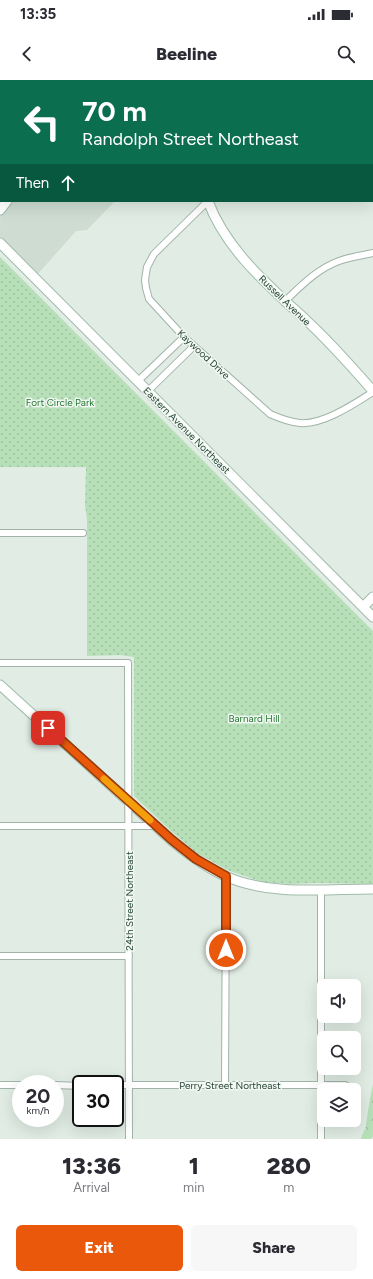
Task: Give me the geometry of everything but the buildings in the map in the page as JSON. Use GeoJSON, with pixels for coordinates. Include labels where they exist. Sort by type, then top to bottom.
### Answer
{"type":"FeatureCollection","features":[{"type":"Feature","properties":{"kind":"street"},"geometry":{"type":"LineString","coordinates":[[0,210],[6,202]]}},
{"type":"Feature","properties":{"kind":"street","name":"Kaywood Drive"},"geometry":{"type":"LineString","coordinates":[[207,202],[154,254],[147,267],[145,280],[149,299],[184,337],[270,414],[300,424],[316,421],[343,411],[373,392]]}},
{"type":"Feature","properties":{"kind":"street","name":"Russell Avenue"},"geometry":{"type":"LineString","coordinates":[[208,202],[214,217],[248,265],[284,302],[306,320],[346,360],[373,392]]}},
{"type":"Feature","properties":{"kind":"street","name":"Eastern Avenue Northeast"},"geometry":{"type":"LineString","coordinates":[[0,242],[373,617]]}},
{"type":"Feature","properties":{"kind":"street"},"geometry":{"type":"LineString","coordinates":[[284,302],[307,280],[325,268],[339,261],[373,253]]}},
{"type":"Feature","properties":{"kind":"street"},"geometry":{"type":"LineString","coordinates":[[138,381],[184,337]]}},
{"type":"Feature","properties":{"kind":"street"},"geometry":{"type":"LineString","coordinates":[[148,391],[194,346]]}},
{"type":"Feature","properties":{"kind":"street"},"geometry":{"type":"LineString","coordinates":[[0,533],[83,533]]}},
{"type":"Feature","properties":{"kind":"street"},"geometry":{"type":"LineString","coordinates":[[363,607],[373,597]]}},
{"type":"Feature","properties":{"kind":"street","name":"24th Street Northeast"},"geometry":{"type":"LineString","coordinates":[[0,663],[128,663],[129,1139]]}},
{"type":"Feature","properties":{"kind":"street"},"geometry":{"type":"LineString","coordinates":[[0,685],[156,826],[196,859],[226,876],[249,884],[272,888],[373,889]]}},
{"type":"Feature","properties":{"kind":"street"},"geometry":{"type":"LineString","coordinates":[[0,826],[156,826]]}},
{"type":"Feature","properties":{"kind":"street"},"geometry":{"type":"LineString","coordinates":[[225,1085],[226,876]]}},
{"type":"Feature","properties":{"kind":"street"},"geometry":{"type":"LineString","coordinates":[[321,889],[321,1083]]}},
{"type":"Feature","properties":{"kind":"street"},"geometry":{"type":"LineString","coordinates":[[0,956],[129,956]]}},
{"type":"Feature","properties":{"kind":"street"},"geometry":{"type":"LineString","coordinates":[[0,1085],[12,1085]]}},
{"type":"Feature","properties":{"kind":"street","name":"Perry Street Northeast"},"geometry":{"type":"LineString","coordinates":[[124,1085],[317,1085]]}},
{"type":"Feature","properties":{"kind":"street"},"geometry":{"type":"LineString","coordinates":[[321,1127],[321,1139]]}},
{"type":"Feature","properties":{"kind":"shaded area"},"geometry":{"type":"Polygon","coordinates":[[[0,202],[114,202],[87,230],[76,231],[36,276],[0,239],[0,202]]]}},
{"type":"Feature","properties":{"kind":"green space","name":"Barnard Hill"},"geometry":{"type":"Polygon","coordinates":[[[0,257],[373,631],[373,884],[290,884],[263,882],[227,870],[197,853],[134,796],[134,657],[120,655],[87,656],[87,519],[85,505],[86,467],[0,467],[0,257]]]}},
{"type":"Feature","properties":{"kind":"green space"},"geometry":{"type":"Polygon","coordinates":[[[373,1084],[373,1136],[371,1139],[361,1139],[366,1126],[373,1084]]]}},
{"type":"Feature","properties":{"kind":"slow traffic"},"geometry":{"type":"LineString","coordinates":[[104,779],[128,802],[150,820]]}},
{"type":"Feature","properties":{"kind":"route"},"geometry":{"type":"LineString","coordinates":[[48,728],[128,802],[172,840],[209,868],[226,876],[226,950]]}},
{"type":"Feature","properties":{"kind":"park label","name":"Fort Circle Park"},"geometry":{"type":"Point","coordinates":[60,402]}}]}
